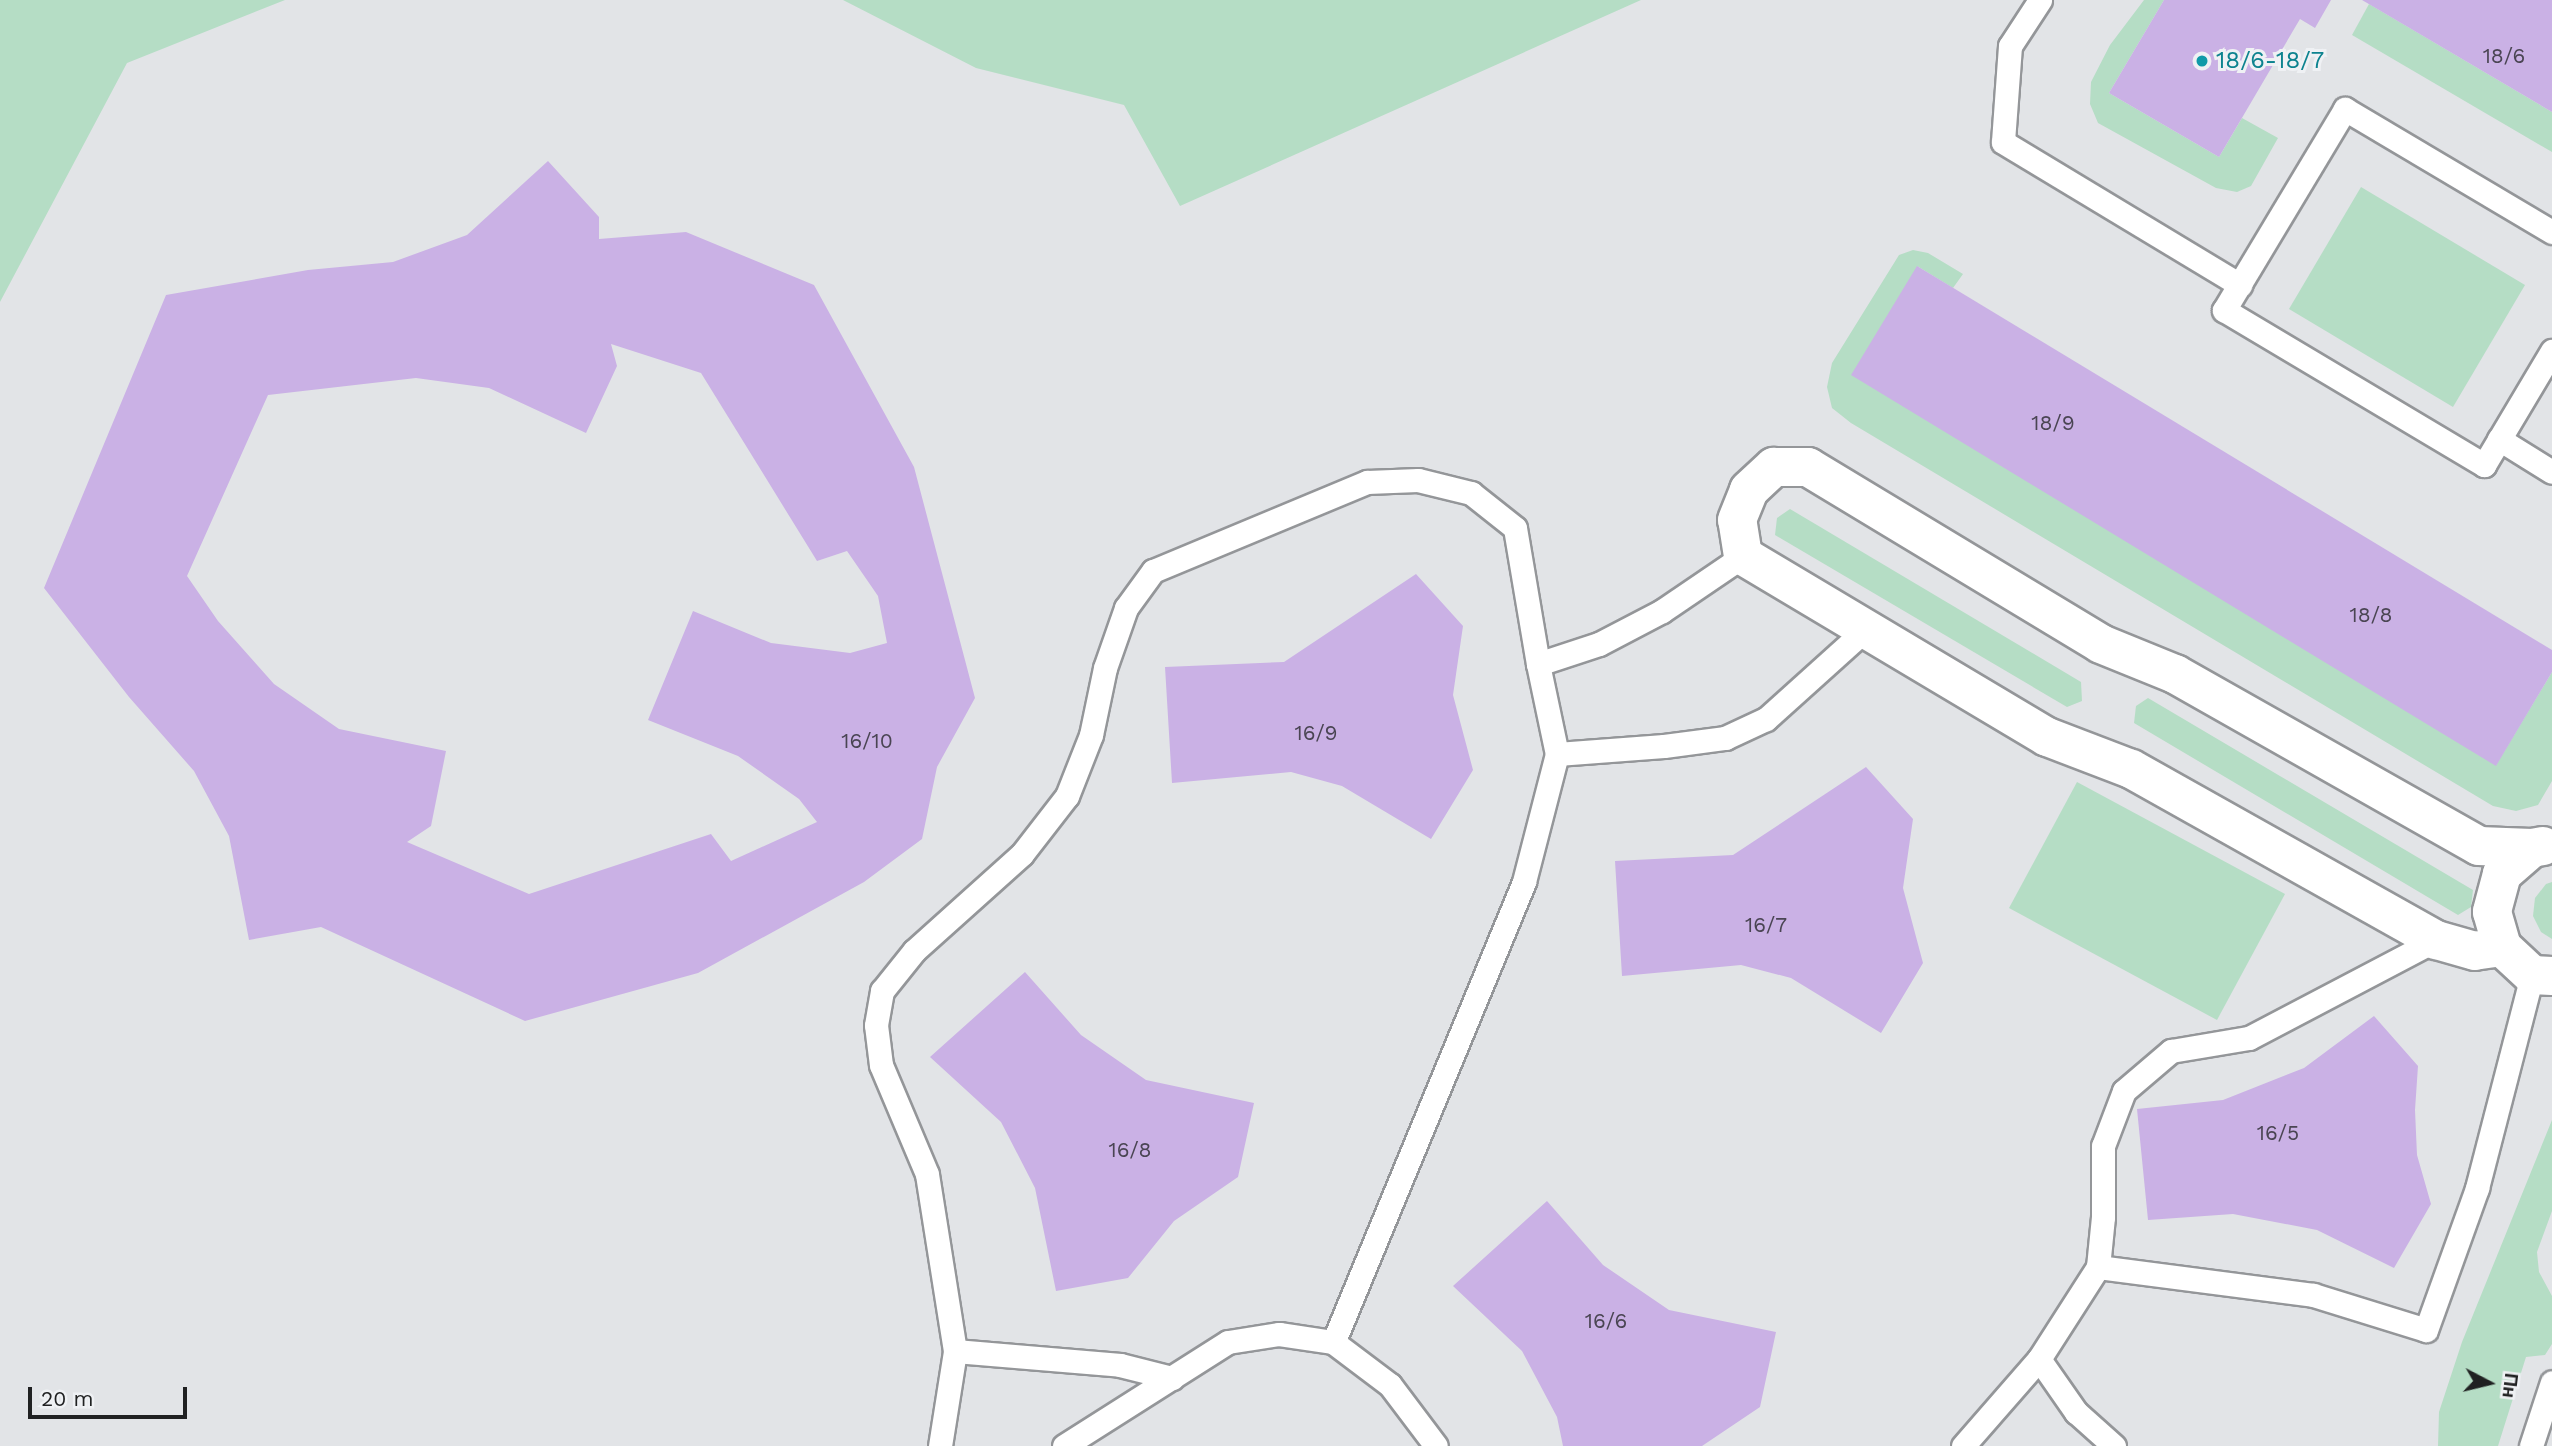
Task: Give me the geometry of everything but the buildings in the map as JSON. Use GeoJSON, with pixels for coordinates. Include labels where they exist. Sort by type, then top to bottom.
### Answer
{"type":"FeatureCollection","features":[{"type":"Feature","properties":{"kind":"street"},"geometry":{"type":"LineString","coordinates":[[2502,947],[2475,951],[2436,940],[2131,769],[2047,737],[1743,556],[1737,520],[1749,490],[1774,467],[1808,467],[2101,644],[2175,674],[2479,846],[2542,846]]}},
{"type":"Feature","properties":{"kind":"street"},"geometry":{"type":"LineString","coordinates":[[2542,846],[2502,874],[2492,912],[2502,947],[2542,975]]}},
{"type":"Feature","properties":{"kind":"lane"},"geometry":{"type":"LineString","coordinates":[[2040,0],[2010,46],[2003,142],[2240,285]]}},
{"type":"Feature","properties":{"kind":"lane"},"geometry":{"type":"LineString","coordinates":[[2552,232],[2345,109],[2224,310],[2484,465],[2552,351]]}},
{"type":"Feature","properties":{"kind":"lane"},"geometry":{"type":"LineString","coordinates":[[2499,439],[2552,472]]}},
{"type":"Feature","properties":{"kind":"lane"},"geometry":{"type":"LineString","coordinates":[[940,1446],[955,1351],[927,1174],[881,1065],[876,1025],[882,991],[914,951],[1021,854],[1067,796],[1091,735],[1105,668],[1126,608],[1153,570],[1367,482],[1419,480],[1471,492],[1515,528],[1538,664],[1557,754],[1524,882],[1333,1342]]}},
{"type":"Feature","properties":{"kind":"lane"},"geometry":{"type":"LineString","coordinates":[[1538,664],[1599,644],[1662,611],[1743,556]]}},
{"type":"Feature","properties":{"kind":"lane"},"geometry":{"type":"LineString","coordinates":[[1557,754],[1664,746],[1725,738],[1766,719],[1866,629]]}},
{"type":"Feature","properties":{"kind":"lane"},"geometry":{"type":"LineString","coordinates":[[1962,1446],[2039,1359],[2098,1267],[2103,1217],[2103,1146],[2124,1091],[2171,1051],[2249,1038],[2436,940]]}},
{"type":"Feature","properties":{"kind":"lane"},"geometry":{"type":"LineString","coordinates":[[2098,1267],[2314,1296],[2426,1330],[2477,1188],[2542,975]]}},
{"type":"Feature","properties":{"kind":"lane"},"geometry":{"type":"LineString","coordinates":[[1064,1446],[1228,1342],[1279,1334],[1333,1342],[1390,1385],[1436,1446]]}},
{"type":"Feature","properties":{"kind":"lane"},"geometry":{"type":"LineString","coordinates":[[955,1351],[1119,1365],[1172,1378]]}},
{"type":"Feature","properties":{"kind":"lane"},"geometry":{"type":"LineString","coordinates":[[2039,1359],[2076,1412],[2114,1446]]}},
{"type":"Feature","properties":{"kind":"lane"},"geometry":{"type":"LineString","coordinates":[[2531,1446],[2552,1382]]}},
{"type":"Feature","properties":{"kind":"green space"},"geometry":{"type":"Polygon","coordinates":[[[0,0],[285,0],[127,63],[0,302],[0,0]]]}},
{"type":"Feature","properties":{"kind":"green space"},"geometry":{"type":"Polygon","coordinates":[[[843,0],[1641,0],[1180,206],[1124,105],[976,68],[843,0]]]}},
{"type":"Feature","properties":{"kind":"green space"},"geometry":{"type":"Polygon","coordinates":[[[2144,0],[2164,0],[2109,93],[2219,157],[2242,118],[2278,138],[2251,186],[2237,192],[2216,188],[2098,123],[2090,104],[2091,82],[2110,45],[2144,0]]]}},
{"type":"Feature","properties":{"kind":"green space"},"geometry":{"type":"Polygon","coordinates":[[[2369,4],[2552,112],[2552,152],[2352,35],[2369,4]]]}},
{"type":"Feature","properties":{"kind":"green space"},"geometry":{"type":"Polygon","coordinates":[[[2361,187],[2525,285],[2453,407],[2289,309],[2361,187]]]}},
{"type":"Feature","properties":{"kind":"green space"},"geometry":{"type":"Polygon","coordinates":[[[1913,250],[1928,253],[1963,274],[1953,288],[1917,266],[2496,765],[2552,672],[2552,781],[2538,805],[2516,811],[2493,806],[1851,423],[1832,408],[1827,387],[1832,363],[1899,255],[1913,250]]]}},
{"type":"Feature","properties":{"kind":"green space"},"geometry":{"type":"Polygon","coordinates":[[[1790,509],[2081,682],[2082,701],[2067,707],[1775,535],[1777,518],[1790,509]]]}},
{"type":"Feature","properties":{"kind":"green space"},"geometry":{"type":"Polygon","coordinates":[[[2148,698],[2473,890],[2471,907],[2458,915],[2134,723],[2136,706],[2148,698]]]}},
{"type":"Feature","properties":{"kind":"green space"},"geometry":{"type":"Polygon","coordinates":[[[2077,782],[2285,894],[2217,1020],[2009,908],[2077,782]]]}},
{"type":"Feature","properties":{"kind":"green space"},"geometry":{"type":"Polygon","coordinates":[[[2552,882],[2552,939],[2541,932],[2533,916],[2535,898],[2546,884],[2552,882]]]}},
{"type":"Feature","properties":{"kind":"green space"},"geometry":{"type":"Polygon","coordinates":[[[2552,1120],[2552,1211],[2537,1252],[2539,1272],[2552,1296],[2552,1344],[2545,1355],[2526,1357],[2498,1446],[2438,1446],[2439,1412],[2462,1342],[2552,1120]]]}},
{"type":"Feature","properties":{"kind":"place","name":"18/6-18/7"},"geometry":{"type":"Point","coordinates":[2202,61]}}]}
